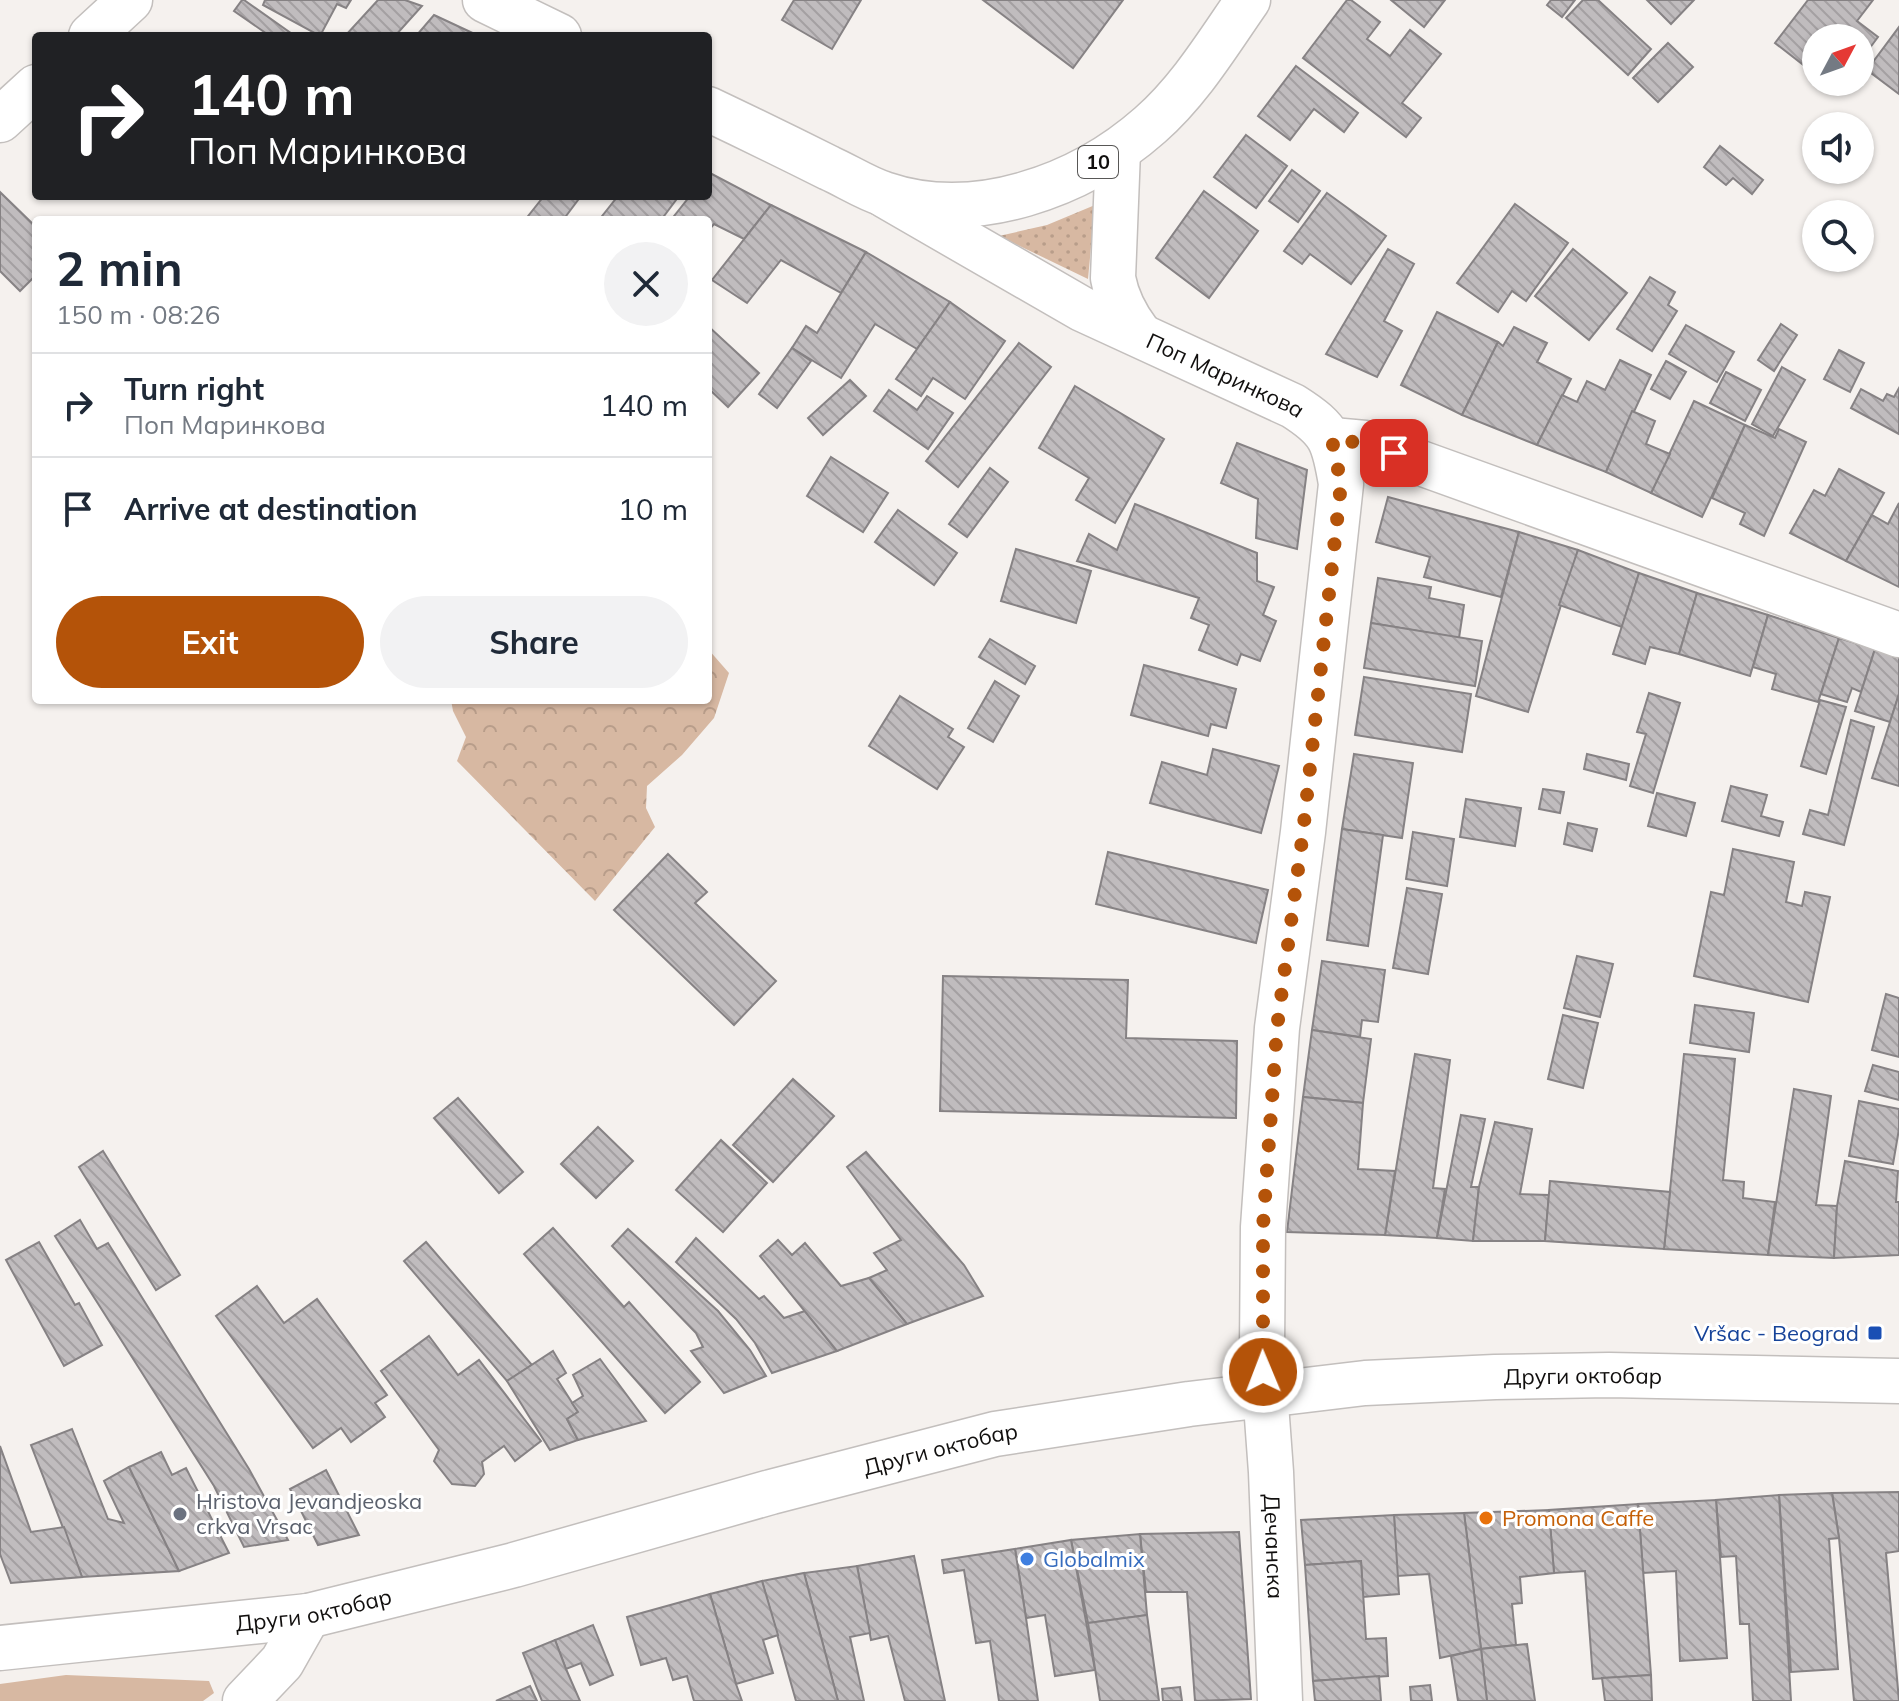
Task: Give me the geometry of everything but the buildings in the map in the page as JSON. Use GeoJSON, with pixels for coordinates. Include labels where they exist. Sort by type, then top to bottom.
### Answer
{"type":"FeatureCollection","features":[{"type":"Feature","properties":{"kind":"street"},"geometry":{"type":"LineString","coordinates":[[95,32],[130,0]]}},
{"type":"Feature","properties":{"kind":"street"},"geometry":{"type":"LineString","coordinates":[[485,0],[551,32]]}},
{"type":"Feature","properties":{"kind":"street","name":"10"},"geometry":{"type":"LineString","coordinates":[[884,194],[925,203],[1013,199],[1056,184],[1118,151],[1152,123],[1192,80],[1248,0]]}},
{"type":"Feature","properties":{"kind":"street"},"geometry":{"type":"LineString","coordinates":[[0,120],[32,91]]}},
{"type":"Feature","properties":{"kind":"street","name":"Поп Маринкова"},"geometry":{"type":"LineString","coordinates":[[712,111],[884,194],[1082,309],[1138,332],[1293,406],[1312,418],[1332,440]]}},
{"type":"Feature","properties":{"kind":"street"},"geometry":{"type":"LineString","coordinates":[[1118,151],[1113,278],[1117,297],[1138,332]]}},
{"type":"Feature","properties":{"kind":"street"},"geometry":{"type":"LineString","coordinates":[[1332,440],[1365,443],[1899,635]]}},
{"type":"Feature","properties":{"kind":"street","name":"Дечанска"},"geometry":{"type":"LineString","coordinates":[[1280,1701],[1271,1472],[1263,1394],[1263,1227],[1276,1043],[1303,832],[1341,484],[1332,440]]}},
{"type":"Feature","properties":{"kind":"street","name":"Други октобар"},"geometry":{"type":"LineString","coordinates":[[0,1648],[308,1616],[514,1565],[771,1492],[995,1434],[1263,1394],[1365,1383],[1495,1377],[1609,1375],[1899,1381]]}},
{"type":"Feature","properties":{"kind":"street"},"geometry":{"type":"LineString","coordinates":[[245,1701],[282,1662],[308,1616]]}},
{"type":"Feature","properties":{"kind":"green space"},"geometry":{"type":"Polygon","coordinates":[[[1095,205],[1088,279],[999,236],[1047,225],[1095,205]]]}},
{"type":"Feature","properties":{"kind":"green space"},"geometry":{"type":"Polygon","coordinates":[[[712,654],[729,673],[714,718],[682,755],[647,786],[646,808],[655,827],[595,901],[457,761],[466,737],[452,704],[712,704],[712,654]]]}},
{"type":"Feature","properties":{"kind":"green space"},"geometry":{"type":"Polygon","coordinates":[[[66,1675],[209,1681],[214,1693],[203,1701],[0,1701],[0,1684],[66,1675]]]}},
{"type":"Feature","properties":{"kind":"place","name":"Vršac - Beograd"},"geometry":{"type":"Point","coordinates":[1875,1333]}},
{"type":"Feature","properties":{"kind":"place","name":"Hristova Jevandjeoska crkva Vrsac"},"geometry":{"type":"Point","coordinates":[180,1514]}},
{"type":"Feature","properties":{"kind":"place","name":"Promona Caffe"},"geometry":{"type":"Point","coordinates":[1486,1518]}},
{"type":"Feature","properties":{"kind":"place","name":"Globalmix"},"geometry":{"type":"Point","coordinates":[1027,1559]}},
{"type":"Feature","properties":{"kind":"route"},"geometry":{"type":"LineString","coordinates":[[1263,1372],[1263,1227],[1277,1028],[1303,832],[1341,484],[1332,440],[1365,443],[1394,453]]}}]}
